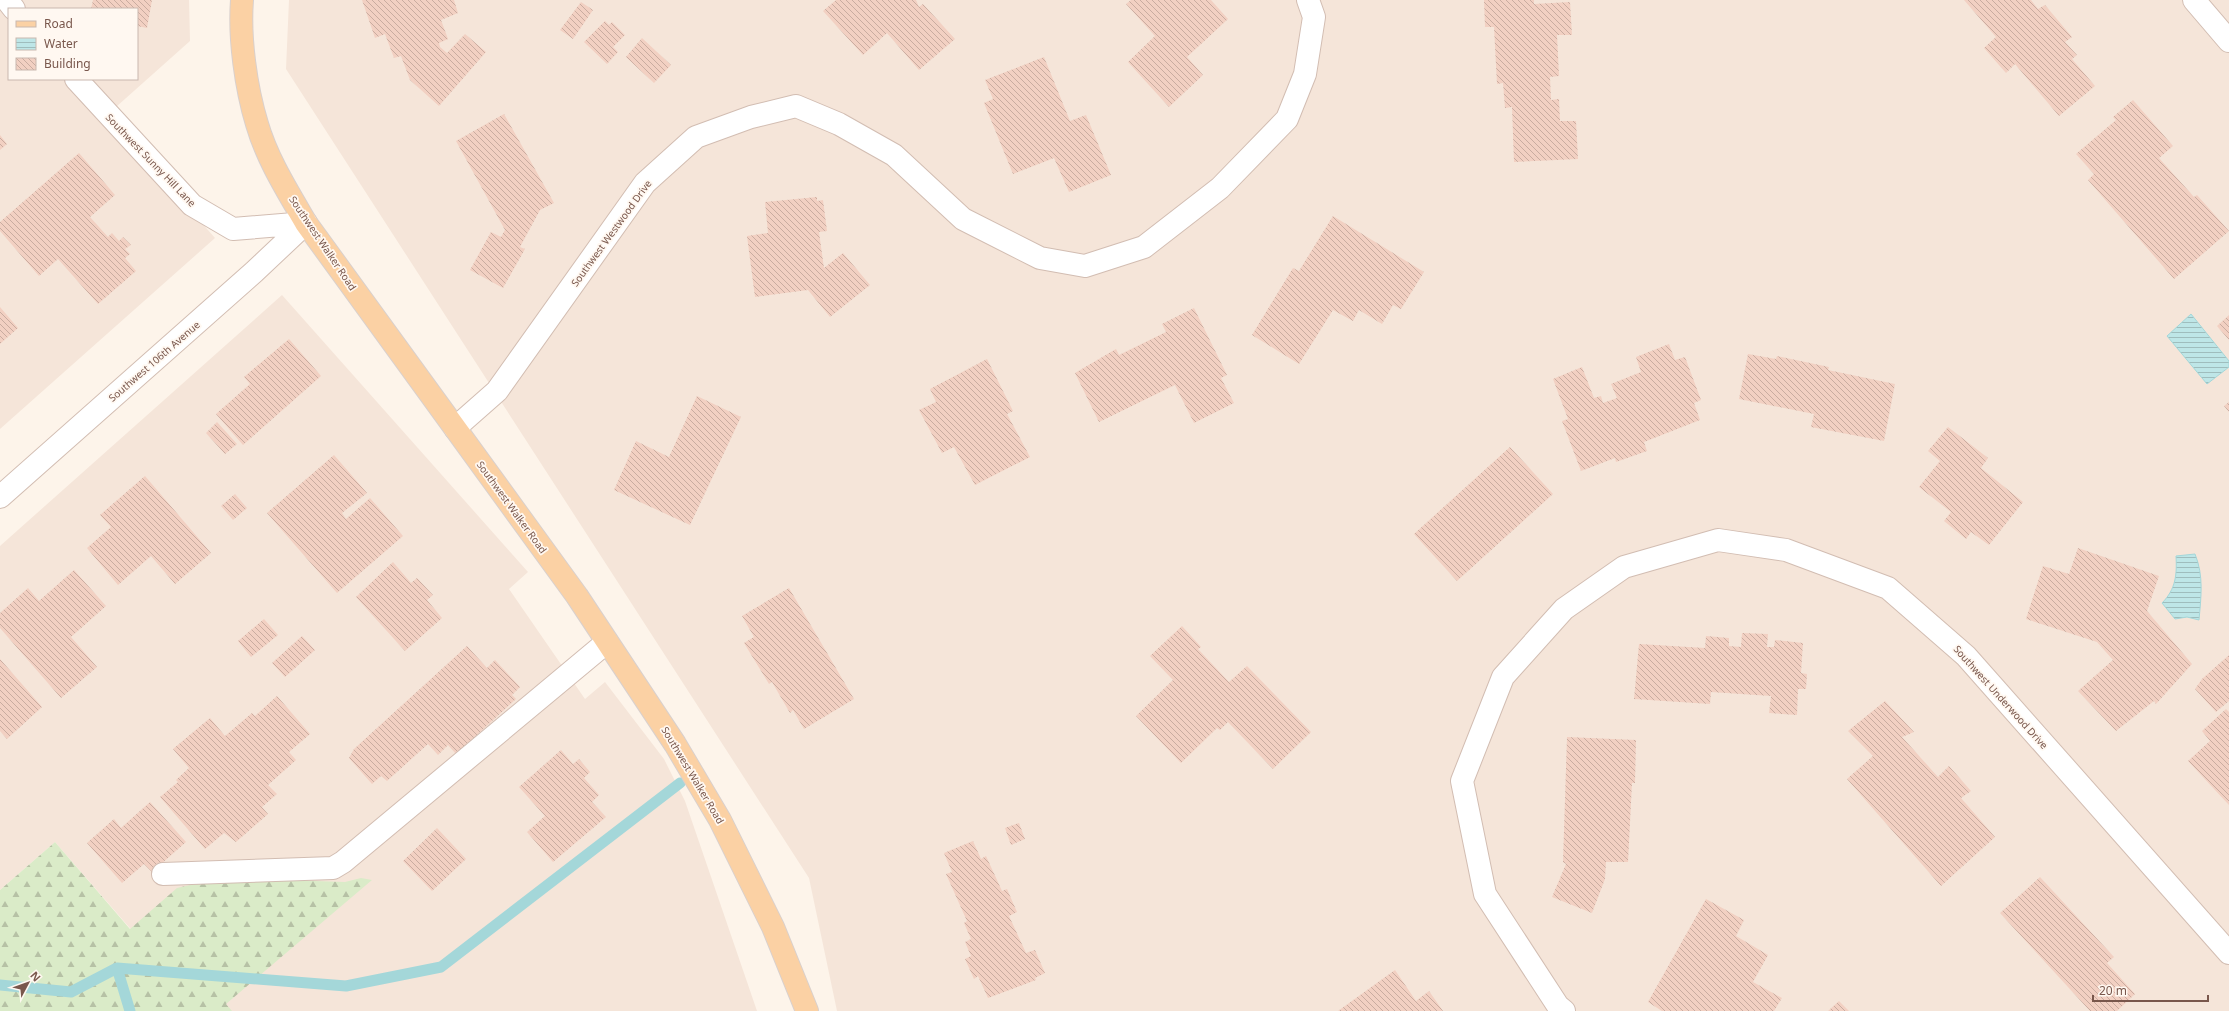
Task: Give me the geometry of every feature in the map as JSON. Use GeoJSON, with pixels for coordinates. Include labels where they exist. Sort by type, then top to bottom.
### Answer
{"type":"FeatureCollection","features":[{"type":"Feature","properties":{"kind":"main road","name":"Southwest Walker Road"},"geometry":{"type":"LineString","coordinates":[[243,1],[244,51],[249,90],[257,125],[287,191],[306,223],[577,596],[675,744],[720,820],[773,927],[807,1011]]}},
{"type":"Feature","properties":{"kind":"street"},"geometry":{"type":"LineString","coordinates":[[7,0],[13,8]]}},
{"type":"Feature","properties":{"kind":"street","name":"Southwest Westwood Drive"},"geometry":{"type":"LineString","coordinates":[[454,428],[497,391],[646,183],[696,137],[751,117],[796,106],[839,124],[894,155],[963,219],[1040,258],[1085,266],[1144,247],[1220,188],[1286,119],[1305,74],[1314,16],[1308,0]]}},
{"type":"Feature","properties":{"kind":"street"},"geometry":{"type":"LineString","coordinates":[[2194,0],[2229,41]]}},
{"type":"Feature","properties":{"kind":"street","name":"Southwest Sunny Hill Lane"},"geometry":{"type":"LineString","coordinates":[[77,80],[192,205],[233,229],[306,223]]}},
{"type":"Feature","properties":{"kind":"street","name":"Southwest 106th Avenue"},"geometry":{"type":"LineString","coordinates":[[0,497],[254,272],[306,223]]}},
{"type":"Feature","properties":{"kind":"street","name":"Southwest Underwood Drive"},"geometry":{"type":"LineString","coordinates":[[1564,1011],[1558,1006],[1485,894],[1462,781],[1503,677],[1564,610],[1624,567],[1718,540],[1786,550],[1888,588],[1966,656],[2229,952]]}},
{"type":"Feature","properties":{"kind":"street"},"geometry":{"type":"LineString","coordinates":[[163,874],[332,868],[343,862],[607,642]]}},
{"type":"Feature","properties":{"kind":"shaded area"},"geometry":{"type":"Polygon","coordinates":[[[0,0],[189,0],[190,41],[107,115],[215,238],[0,429],[0,0]]]}},
{"type":"Feature","properties":{"kind":"shaded area"},"geometry":{"type":"Polygon","coordinates":[[[289,0],[2229,0],[2229,1011],[837,1011],[809,878],[286,69],[289,0]]]}},
{"type":"Feature","properties":{"kind":"shaded area"},"geometry":{"type":"Polygon","coordinates":[[[282,295],[528,572],[509,589],[585,699],[605,682],[664,759],[685,801],[757,1011],[202,1011],[55,842],[0,890],[0,546],[282,295]]]}},
{"type":"Feature","properties":{"kind":"green space"},"geometry":{"type":"Polygon","coordinates":[[[55,842],[130,929],[177,888],[190,885],[228,878],[345,882],[361,878],[372,880],[226,1004],[232,1011],[0,1011],[0,890],[55,842]]]}},
{"type":"Feature","properties":{"kind":"water"},"geometry":{"type":"Polygon","coordinates":[[[2191,314],[2229,361],[2229,367],[2207,384],[2167,336],[2191,314]]]}},
{"type":"Feature","properties":{"kind":"water"},"geometry":{"type":"Polygon","coordinates":[[[2195,554],[2201,578],[2199,620],[2187,617],[2175,619],[2162,603],[2167,598],[2175,581],[2176,556],[2195,554]]]}},
{"type":"Feature","properties":{"kind":"building"},"geometry":{"type":"Polygon","coordinates":[[[93,0],[152,0],[147,28],[138,26],[138,8],[91,8],[93,0]]]}},
{"type":"Feature","properties":{"kind":"building"},"geometry":{"type":"Polygon","coordinates":[[[362,0],[454,0],[458,13],[441,20],[448,39],[439,43],[440,47],[447,53],[465,34],[486,52],[439,106],[410,80],[401,56],[394,58],[385,34],[375,38],[362,0]]]}},
{"type":"Feature","properties":{"kind":"building"},"geometry":{"type":"Polygon","coordinates":[[[836,0],[916,0],[919,7],[923,4],[955,39],[919,70],[887,33],[863,55],[823,11],[836,0]]]}},
{"type":"Feature","properties":{"kind":"building"},"geometry":{"type":"Polygon","coordinates":[[[1131,0],[1211,0],[1228,19],[1187,57],[1203,75],[1169,107],[1128,62],[1155,36],[1126,4],[1131,0]]]}},
{"type":"Feature","properties":{"kind":"building"},"geometry":{"type":"Polygon","coordinates":[[[1484,0],[1534,0],[1534,4],[1570,2],[1572,35],[1557,35],[1559,76],[1550,77],[1551,100],[1559,99],[1560,121],[1576,121],[1578,159],[1514,162],[1512,107],[1505,108],[1503,83],[1497,84],[1494,27],[1485,27],[1484,0]]]}},
{"type":"Feature","properties":{"kind":"building"},"geometry":{"type":"Polygon","coordinates":[[[1964,0],[2031,0],[2038,9],[2045,5],[2072,37],[2065,42],[2077,55],[2072,59],[2095,86],[2059,116],[2015,64],[2006,73],[1984,48],[1996,37],[1964,0]]]}},
{"type":"Feature","properties":{"kind":"building"},"geometry":{"type":"Polygon","coordinates":[[[581,2],[593,10],[573,39],[560,30],[581,2]]]}},
{"type":"Feature","properties":{"kind":"building"},"geometry":{"type":"Polygon","coordinates":[[[605,21],[609,25],[612,22],[625,35],[613,47],[618,52],[607,64],[584,42],[605,21]]]}},
{"type":"Feature","properties":{"kind":"building"},"geometry":{"type":"Polygon","coordinates":[[[642,38],[671,65],[654,83],[626,57],[642,38]]]}},
{"type":"Feature","properties":{"kind":"building"},"geometry":{"type":"Polygon","coordinates":[[[1044,57],[1070,121],[1086,115],[1111,175],[1069,192],[1054,158],[1013,174],[984,103],[993,99],[985,80],[1044,57]]]}},
{"type":"Feature","properties":{"kind":"building"},"geometry":{"type":"Polygon","coordinates":[[[2133,100],[2173,146],[2159,158],[2194,197],[2197,195],[2229,231],[2174,279],[2088,180],[2094,174],[2076,154],[2116,120],[2113,117],[2133,100]]]}},
{"type":"Feature","properties":{"kind":"building"},"geometry":{"type":"Polygon","coordinates":[[[504,114],[554,203],[540,210],[520,247],[525,249],[503,288],[470,270],[491,232],[501,237],[505,230],[456,141],[504,114]]]}},
{"type":"Feature","properties":{"kind":"building"},"geometry":{"type":"Polygon","coordinates":[[[0,135],[7,144],[0,150],[0,135]]]}},
{"type":"Feature","properties":{"kind":"building"},"geometry":{"type":"Polygon","coordinates":[[[79,153],[115,195],[90,217],[108,237],[112,233],[119,241],[123,237],[131,245],[125,249],[130,254],[125,258],[136,271],[98,304],[58,259],[39,276],[0,231],[0,222],[79,153]]]}},
{"type":"Feature","properties":{"kind":"building"},"geometry":{"type":"Polygon","coordinates":[[[817,197],[817,201],[823,200],[827,231],[819,232],[824,268],[843,253],[870,285],[830,317],[808,290],[755,297],[747,236],[768,233],[765,202],[817,197]]]}},
{"type":"Feature","properties":{"kind":"building"},"geometry":{"type":"Polygon","coordinates":[[[1333,216],[1424,272],[1401,309],[1393,305],[1382,324],[1359,310],[1353,321],[1333,310],[1299,364],[1252,335],[1293,268],[1299,271],[1333,216]]]}},
{"type":"Feature","properties":{"kind":"building"},"geometry":{"type":"Polygon","coordinates":[[[0,307],[18,328],[0,344],[0,307]]]}},
{"type":"Feature","properties":{"kind":"building"},"geometry":{"type":"Polygon","coordinates":[[[1194,308],[1227,375],[1221,378],[1234,403],[1194,423],[1175,385],[1099,422],[1075,373],[1116,349],[1119,355],[1166,332],[1162,324],[1194,308]]]}},
{"type":"Feature","properties":{"kind":"building"},"geometry":{"type":"Polygon","coordinates":[[[2229,315],[2229,340],[2217,326],[2229,315]]]}},
{"type":"Feature","properties":{"kind":"building"},"geometry":{"type":"Polygon","coordinates":[[[289,339],[321,376],[243,445],[216,414],[250,384],[244,377],[289,339]]]}},
{"type":"Feature","properties":{"kind":"building"},"geometry":{"type":"Polygon","coordinates":[[[1669,344],[1675,360],[1685,357],[1701,400],[1694,403],[1700,420],[1644,442],[1647,451],[1616,462],[1615,458],[1581,471],[1562,421],[1568,419],[1553,379],[1582,367],[1594,398],[1601,396],[1603,403],[1617,398],[1611,384],[1641,372],[1636,357],[1669,344]]]}},
{"type":"Feature","properties":{"kind":"building"},"geometry":{"type":"Polygon","coordinates":[[[1748,354],[1776,359],[1777,356],[1829,367],[1828,370],[1895,384],[1884,441],[1811,427],[1814,414],[1739,399],[1748,354]]]}},
{"type":"Feature","properties":{"kind":"building"},"geometry":{"type":"Polygon","coordinates":[[[987,359],[1013,411],[1007,414],[1030,457],[975,485],[954,447],[942,453],[919,410],[936,402],[930,389],[987,359]]]}},
{"type":"Feature","properties":{"kind":"building"},"geometry":{"type":"Polygon","coordinates":[[[697,396],[741,417],[690,525],[614,490],[636,441],[669,457],[697,396]]]}},
{"type":"Feature","properties":{"kind":"building"},"geometry":{"type":"Polygon","coordinates":[[[2229,402],[2229,412],[2224,406],[2229,402]]]}},
{"type":"Feature","properties":{"kind":"building"},"geometry":{"type":"Polygon","coordinates":[[[217,422],[237,444],[225,454],[206,433],[217,422]]]}},
{"type":"Feature","properties":{"kind":"building"},"geometry":{"type":"Polygon","coordinates":[[[1948,427],[1988,458],[1981,468],[2023,502],[1989,545],[1971,532],[1966,539],[1944,521],[1951,512],[1919,487],[1940,461],[1928,451],[1948,427]]]}},
{"type":"Feature","properties":{"kind":"building"},"geometry":{"type":"Polygon","coordinates":[[[1510,447],[1553,494],[1457,581],[1414,534],[1510,447]]]}},
{"type":"Feature","properties":{"kind":"building"},"geometry":{"type":"Polygon","coordinates":[[[334,455],[367,493],[342,513],[346,519],[370,498],[403,536],[337,593],[267,513],[334,455]]]}},
{"type":"Feature","properties":{"kind":"building"},"geometry":{"type":"Polygon","coordinates":[[[145,476],[211,553],[175,584],[151,556],[118,585],[87,548],[111,527],[100,515],[145,476]]]}},
{"type":"Feature","properties":{"kind":"building"},"geometry":{"type":"Polygon","coordinates":[[[235,494],[247,508],[233,520],[221,506],[235,494]]]}},
{"type":"Feature","properties":{"kind":"building"},"geometry":{"type":"Polygon","coordinates":[[[2078,548],[2159,576],[2147,611],[2192,664],[2156,704],[2154,701],[2116,731],[2078,691],[2113,660],[2097,642],[2026,619],[2043,566],[2069,574],[2078,548]]]}},
{"type":"Feature","properties":{"kind":"building"},"geometry":{"type":"Polygon","coordinates":[[[393,562],[411,583],[417,578],[433,595],[427,600],[442,618],[405,651],[356,597],[393,562]]]}},
{"type":"Feature","properties":{"kind":"building"},"geometry":{"type":"Polygon","coordinates":[[[74,570],[106,606],[71,637],[97,667],[61,698],[0,628],[0,613],[28,588],[39,601],[74,570]]]}},
{"type":"Feature","properties":{"kind":"building"},"geometry":{"type":"Polygon","coordinates":[[[789,588],[854,699],[804,729],[793,710],[790,713],[772,682],[769,684],[744,643],[754,637],[742,616],[789,588]]]}},
{"type":"Feature","properties":{"kind":"building"},"geometry":{"type":"Polygon","coordinates":[[[264,619],[278,635],[251,657],[238,641],[264,619]]]}},
{"type":"Feature","properties":{"kind":"building"},"geometry":{"type":"Polygon","coordinates":[[[1182,626],[1201,647],[1198,649],[1229,682],[1247,666],[1311,732],[1273,769],[1228,722],[1220,730],[1217,728],[1181,763],[1136,716],[1173,680],[1150,656],[1182,626]]]}},
{"type":"Feature","properties":{"kind":"building"},"geometry":{"type":"Polygon","coordinates":[[[1742,633],[1768,634],[1767,647],[1774,647],[1775,640],[1803,643],[1801,673],[1807,674],[1806,689],[1798,689],[1797,715],[1769,713],[1771,696],[1711,692],[1710,704],[1634,699],[1639,644],[1705,648],[1706,636],[1729,638],[1729,646],[1741,647],[1742,633]]]}},
{"type":"Feature","properties":{"kind":"building"},"geometry":{"type":"Polygon","coordinates":[[[302,636],[315,650],[285,677],[272,663],[302,636]]]}},
{"type":"Feature","properties":{"kind":"building"},"geometry":{"type":"Polygon","coordinates":[[[467,646],[487,668],[495,660],[520,687],[512,695],[516,699],[456,754],[448,745],[438,755],[428,744],[387,781],[381,776],[372,784],[349,758],[354,749],[467,646]]]}},
{"type":"Feature","properties":{"kind":"building"},"geometry":{"type":"Polygon","coordinates":[[[2229,655],[2229,701],[2216,712],[2195,689],[2202,679],[2229,655]]]}},
{"type":"Feature","properties":{"kind":"building"},"geometry":{"type":"Polygon","coordinates":[[[0,659],[42,707],[7,739],[0,731],[0,659]]]}},
{"type":"Feature","properties":{"kind":"building"},"geometry":{"type":"Polygon","coordinates":[[[277,696],[310,734],[289,752],[296,760],[268,785],[277,794],[262,807],[268,814],[236,842],[224,833],[205,849],[160,797],[178,782],[176,780],[189,768],[173,749],[210,718],[225,736],[252,713],[255,716],[277,696]]]}},
{"type":"Feature","properties":{"kind":"building"},"geometry":{"type":"Polygon","coordinates":[[[1885,701],[1914,732],[1902,737],[1938,777],[1949,766],[1971,791],[1961,798],[1995,837],[1941,886],[1847,779],[1873,756],[1848,731],[1885,701]]]}},
{"type":"Feature","properties":{"kind":"building"},"geometry":{"type":"Polygon","coordinates":[[[2226,709],[2229,712],[2229,805],[2188,761],[2210,741],[2202,731],[2226,709]]]}},
{"type":"Feature","properties":{"kind":"building"},"geometry":{"type":"Polygon","coordinates":[[[1567,737],[1636,740],[1635,783],[1632,783],[1628,862],[1606,862],[1605,879],[1592,913],[1552,897],[1566,864],[1563,862],[1567,737]]]}},
{"type":"Feature","properties":{"kind":"building"},"geometry":{"type":"Polygon","coordinates":[[[561,750],[573,764],[579,759],[590,772],[584,778],[599,795],[592,802],[606,817],[553,862],[527,832],[545,816],[519,787],[561,750]]]}},
{"type":"Feature","properties":{"kind":"building"},"geometry":{"type":"Polygon","coordinates":[[[150,802],[186,842],[152,872],[144,864],[122,883],[87,843],[114,819],[121,828],[150,802]]]}},
{"type":"Feature","properties":{"kind":"building"},"geometry":{"type":"Polygon","coordinates":[[[1019,823],[1025,839],[1011,845],[1005,828],[1019,823]]]}},
{"type":"Feature","properties":{"kind":"building"},"geometry":{"type":"Polygon","coordinates":[[[437,828],[466,859],[432,891],[403,861],[437,828]]]}},
{"type":"Feature","properties":{"kind":"building"},"geometry":{"type":"Polygon","coordinates":[[[973,841],[981,859],[986,856],[1002,891],[1007,889],[1017,912],[1009,916],[1026,953],[1035,950],[1045,973],[1035,978],[1036,980],[988,998],[978,976],[974,979],[965,959],[971,956],[965,942],[971,939],[964,923],[967,921],[946,874],[952,872],[944,853],[973,841]]]}},
{"type":"Feature","properties":{"kind":"building"},"geometry":{"type":"Polygon","coordinates":[[[2040,877],[2114,957],[2107,963],[2135,994],[2117,1011],[2090,1011],[2000,913],[2040,877]]]}},
{"type":"Feature","properties":{"kind":"building"},"geometry":{"type":"Polygon","coordinates":[[[1706,899],[1744,920],[1736,936],[1768,955],[1753,982],[1782,998],[1774,1011],[1662,1011],[1648,1002],[1706,899]]]}},
{"type":"Feature","properties":{"kind":"building"},"geometry":{"type":"Polygon","coordinates":[[[1395,970],[1416,1001],[1429,991],[1443,1011],[1338,1011],[1395,970]]]}},
{"type":"Feature","properties":{"kind":"building"},"geometry":{"type":"Polygon","coordinates":[[[1839,1001],[1849,1011],[1828,1011],[1839,1001]]]}},
{"type":"Feature","properties":{"kind":"waterway"},"geometry":{"type":"LineString","coordinates":[[0,985],[71,992],[117,968],[346,986],[441,967],[680,783]]}},
{"type":"Feature","properties":{"kind":"waterway"},"geometry":{"type":"LineString","coordinates":[[117,968],[130,1011]]}}]}
